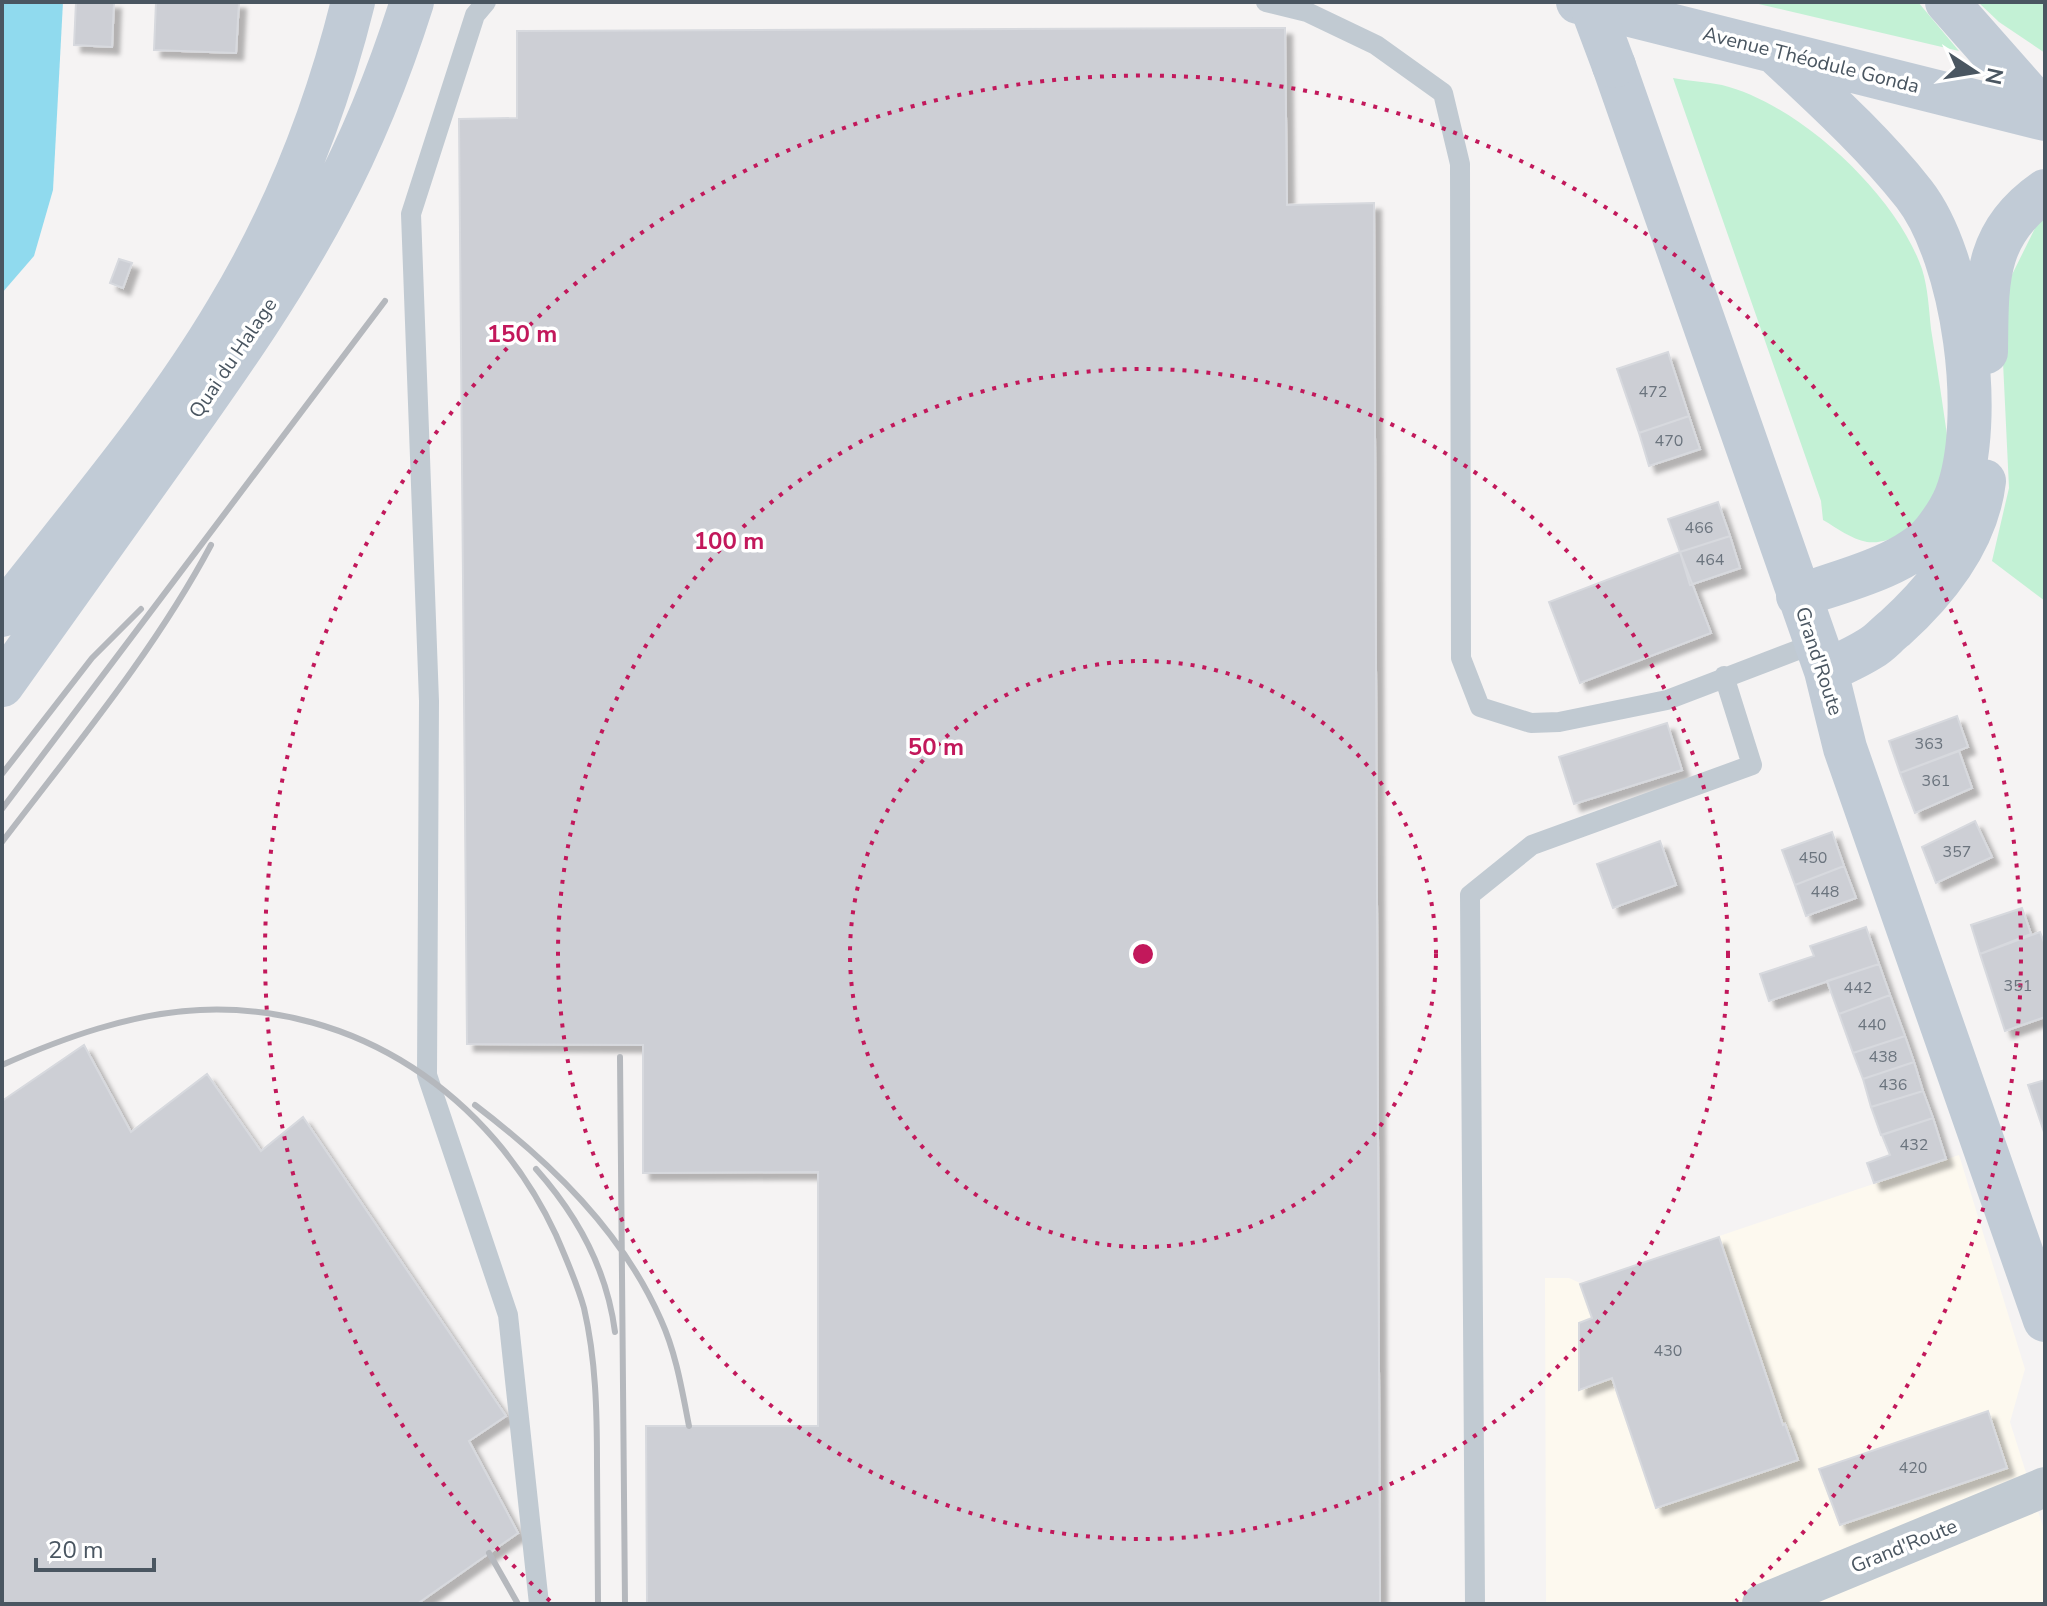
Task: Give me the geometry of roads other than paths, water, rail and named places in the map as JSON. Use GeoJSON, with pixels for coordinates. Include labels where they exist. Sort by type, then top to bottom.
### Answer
{"type":"FeatureCollection","features":[{"type":"Feature","properties":{"kind":"main road"},"geometry":{"type":"LineString","coordinates":[[2,615],[139,438],[226,313],[264,246],[316,128],[338,64],[353,2]]}},
{"type":"Feature","properties":{"kind":"main road","name":"Quai du Halage"},"geometry":{"type":"LineString","coordinates":[[2,685],[280,289],[330,202],[369,121],[412,2]]}},
{"type":"Feature","properties":{"kind":"main road","name":"Avenue Théodule Gonda"},"geometry":{"type":"LineString","coordinates":[[1578,2],[2045,119]]}},
{"type":"Feature","properties":{"kind":"main road","name":"Grand'Route"},"geometry":{"type":"LineString","coordinates":[[1590,2],[1821,657],[1845,748],[2045,1320]]}},
{"type":"Feature","properties":{"kind":"main road"},"geometry":{"type":"LineString","coordinates":[[1947,2],[2045,113]]}},
{"type":"Feature","properties":{"kind":"main road"},"geometry":{"type":"LineString","coordinates":[[1774,51],[1835,109],[1915,195],[1943,246],[1958,303],[1968,371],[1968,447],[1956,497],[1933,534],[1901,558],[1798,596]]}},
{"type":"Feature","properties":{"kind":"main road"},"geometry":{"type":"LineString","coordinates":[[1821,657],[1873,647],[1918,607],[1941,580],[1963,546],[1982,496],[1988,439],[1987,292],[1998,241],[2021,208],[2045,191]]}},
{"type":"Feature","properties":{"kind":"street","name":"Grand'Route"},"geometry":{"type":"LineString","coordinates":[[1772,1602],[2045,1487]]}},
{"type":"Feature","properties":{"kind":"lane"},"geometry":{"type":"LineString","coordinates":[[486,2],[475,15],[411,214],[429,701],[427,1075],[508,1315],[539,1604]]}},
{"type":"Feature","properties":{"kind":"lane"},"geometry":{"type":"LineString","coordinates":[[1266,2],[1307,12],[1376,45],[1443,93],[1460,164],[1461,658],[1480,707],[1531,723],[1559,722],[1667,700],[1724,676],[1821,657]]}},
{"type":"Feature","properties":{"kind":"lane"},"geometry":{"type":"LineString","coordinates":[[1475,1604],[1470,895],[1532,845],[1752,765],[1724,676]]}},
{"type":"Feature","properties":{"kind":"water"},"geometry":{"type":"Polygon","coordinates":[[[2,2],[63,2],[53,190],[34,256],[2,293],[2,2]]]}},
{"type":"Feature","properties":{"kind":"railway"},"geometry":{"type":"LineString","coordinates":[[2,809],[385,301]]}},
{"type":"Feature","properties":{"kind":"railway"},"geometry":{"type":"LineString","coordinates":[[2,842],[139,661],[189,585],[211,545]]}},
{"type":"Feature","properties":{"kind":"railway"},"geometry":{"type":"LineString","coordinates":[[2,774],[92,658],[141,609]]}},
{"type":"Feature","properties":{"kind":"railway"},"geometry":{"type":"LineString","coordinates":[[2,1065],[49,1045],[149,1016],[200,1010],[257,1012],[312,1023],[364,1041],[412,1067],[456,1100],[495,1140],[528,1185],[556,1235],[584,1308],[596,1406],[598,1604]]}},
{"type":"Feature","properties":{"kind":"railway"},"geometry":{"type":"LineString","coordinates":[[620,1057],[625,1604]]}},
{"type":"Feature","properties":{"kind":"railway"},"geometry":{"type":"LineString","coordinates":[[475,1105],[557,1175],[605,1228],[626,1257],[645,1288],[671,1345],[689,1426]]}},
{"type":"Feature","properties":{"kind":"railway"},"geometry":{"type":"LineString","coordinates":[[536,1169],[565,1205],[588,1244],[605,1287],[615,1332]]}},
{"type":"Feature","properties":{"kind":"railway"},"geometry":{"type":"LineString","coordinates":[[489,1553],[518,1604]]}}]}
